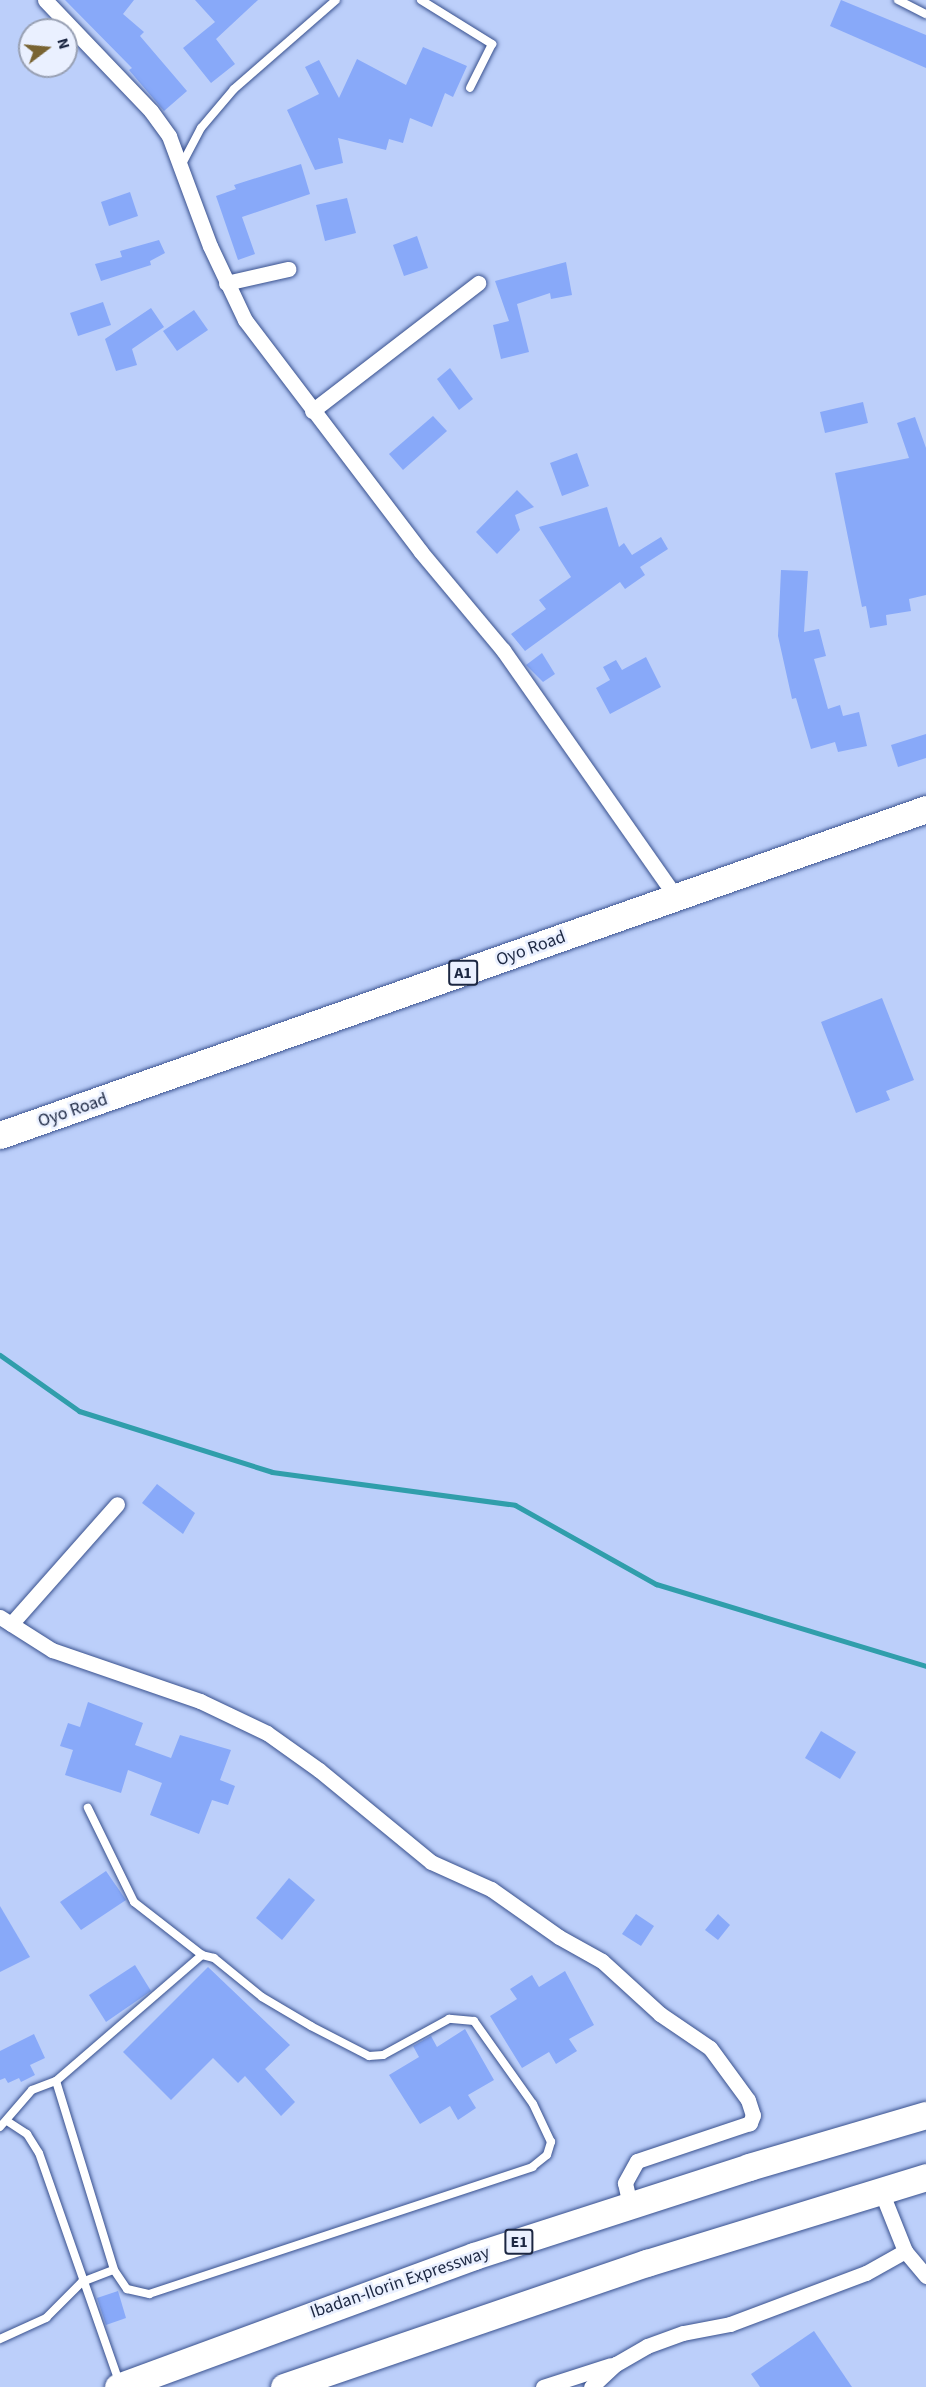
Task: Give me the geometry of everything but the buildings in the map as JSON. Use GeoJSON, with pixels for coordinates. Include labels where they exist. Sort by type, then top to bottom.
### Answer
{"type":"FeatureCollection","features":[{"type":"Feature","properties":{"kind":"highway","name":"Oyo Road"},"geometry":{"type":"LineString","coordinates":[[0,1136],[926,810]]}},
{"type":"Feature","properties":{"kind":"highway","name":"Ibadan-Ilorin Expressway"},"geometry":{"type":"LineString","coordinates":[[119,2387],[331,2306],[630,2205],[926,2115]]}},
{"type":"Feature","properties":{"kind":"highway"},"geometry":{"type":"LineString","coordinates":[[284,2387],[658,2259],[926,2177]]}},
{"type":"Feature","properties":{"kind":"street"},"geometry":{"type":"LineString","coordinates":[[45,0],[151,111],[182,164],[226,283],[244,320],[420,552],[503,650],[676,897]]}},
{"type":"Feature","properties":{"kind":"street"},"geometry":{"type":"LineString","coordinates":[[226,283],[288,269]]}},
{"type":"Feature","properties":{"kind":"street"},"geometry":{"type":"LineString","coordinates":[[312,411],[478,283]]}},
{"type":"Feature","properties":{"kind":"street"},"geometry":{"type":"LineString","coordinates":[[117,1504],[5,1621],[52,1650],[200,1701],[267,1732],[319,1770],[431,1862],[491,1889],[559,1937],[602,1961],[660,2014],[710,2048],[748,2100],[753,2115],[750,2123],[637,2161],[625,2183],[630,2205]]}},
{"type":"Feature","properties":{"kind":"street"},"geometry":{"type":"LineString","coordinates":[[881,2191],[905,2251],[926,2276]]}},
{"type":"Feature","properties":{"kind":"street"},"geometry":{"type":"LineString","coordinates":[[591,2387],[616,2364],[647,2346],[683,2333],[730,2324],[866,2273],[905,2251]]}},
{"type":"Feature","properties":{"kind":"street"},"geometry":{"type":"LineString","coordinates":[[543,2387],[616,2364]]}},
{"type":"Feature","properties":{"kind":"lane"},"geometry":{"type":"LineString","coordinates":[[182,164],[201,128],[234,89],[336,0]]}},
{"type":"Feature","properties":{"kind":"lane"},"geometry":{"type":"LineString","coordinates":[[421,0],[492,44],[470,88]]}},
{"type":"Feature","properties":{"kind":"lane"},"geometry":{"type":"LineString","coordinates":[[898,0],[926,14]]}},
{"type":"Feature","properties":{"kind":"lane"},"geometry":{"type":"LineString","coordinates":[[56,2081],[114,2270],[127,2289],[149,2294],[532,2168],[547,2156],[551,2142],[533,2104],[474,2021],[449,2019],[383,2055],[369,2056],[262,1997],[214,1958],[202,1955],[134,1902],[88,1808]]}},
{"type":"Feature","properties":{"kind":"lane"},"geometry":{"type":"LineString","coordinates":[[119,2387],[39,2153],[27,2134],[3,2124],[32,2090],[56,2081],[202,1955]]}},
{"type":"Feature","properties":{"kind":"lane"},"geometry":{"type":"LineString","coordinates":[[0,2339],[46,2319],[82,2282],[114,2270]]}},
{"type":"Feature","properties":{"kind":"waterway"},"geometry":{"type":"LineString","coordinates":[[0,1355],[79,1411],[272,1472],[515,1505],[656,1584],[926,1666]]}}]}
